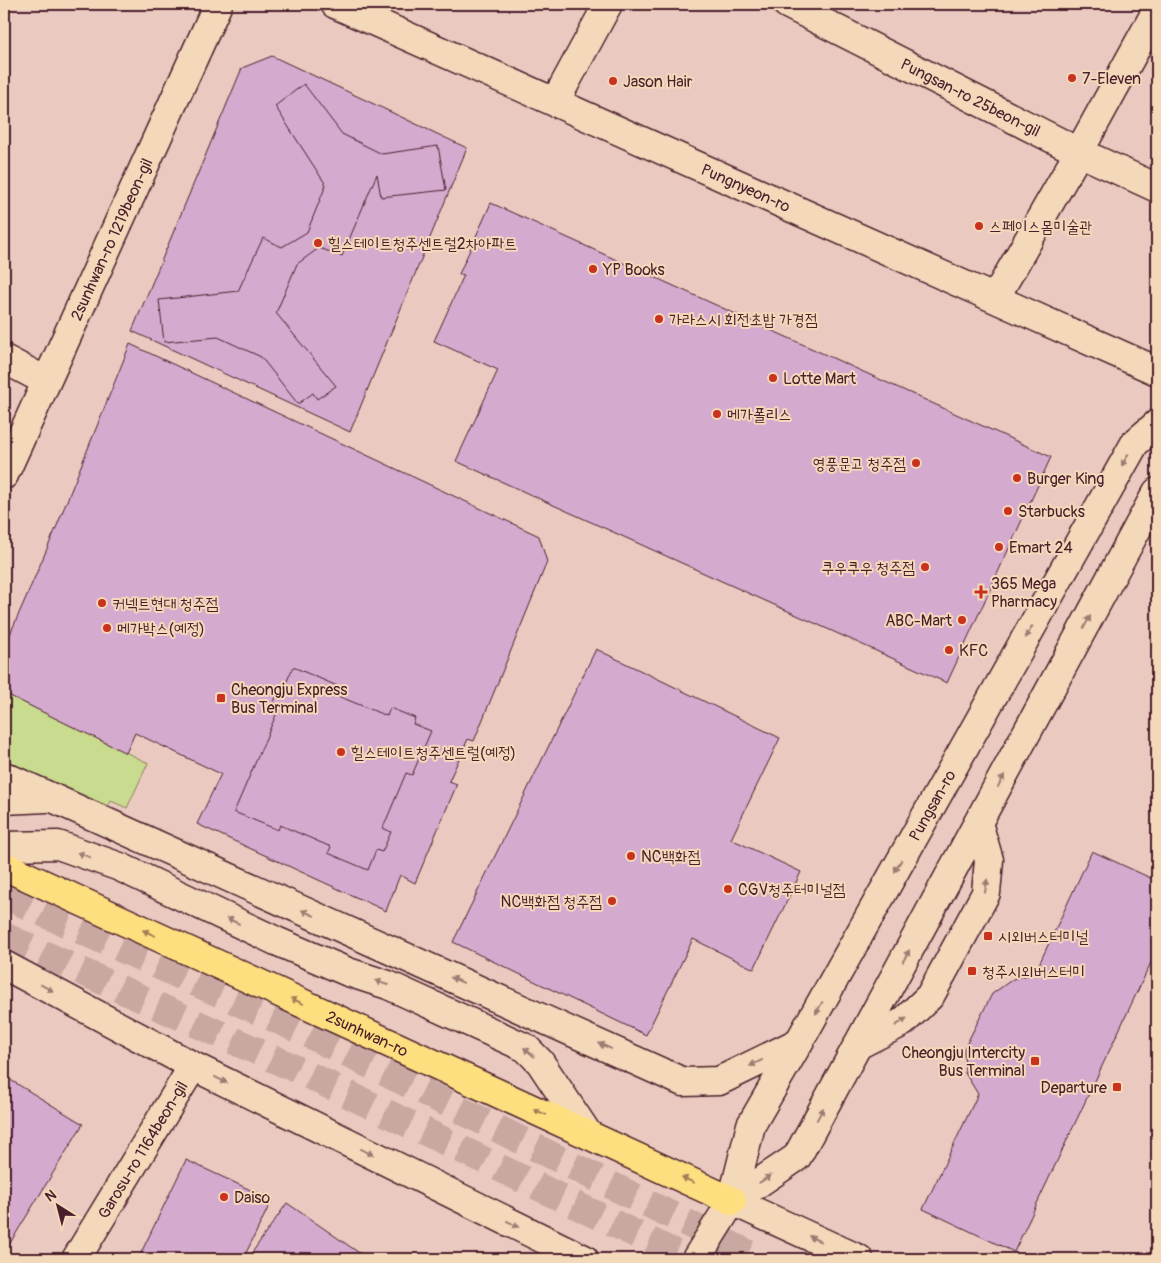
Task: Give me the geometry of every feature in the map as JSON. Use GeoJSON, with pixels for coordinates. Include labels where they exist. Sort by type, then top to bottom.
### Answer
{"type":"FeatureCollection","features":[{"type":"Feature","properties":{"kind":"main road","name":"2sunhwan-ro"},"geometry":{"type":"LineString","coordinates":[[4,866],[732,1201]]}},
{"type":"Feature","properties":{"kind":"street","name":"2sunhwan-ro 1219beon-gil"},"geometry":{"type":"LineString","coordinates":[[4,475],[218,4]]}},
{"type":"Feature","properties":{"kind":"street","name":"Pungnyeon-ro"},"geometry":{"type":"LineString","coordinates":[[335,4],[1157,371]]}},
{"type":"Feature","properties":{"kind":"street"},"geometry":{"type":"LineString","coordinates":[[556,102],[608,4]]}},
{"type":"Feature","properties":{"kind":"street","name":"Pungsan-ro 25beon-gil"},"geometry":{"type":"LineString","coordinates":[[787,4],[1080,152],[1157,188]]}},
{"type":"Feature","properties":{"kind":"street"},"geometry":{"type":"LineString","coordinates":[[995,298],[1080,152],[1157,10]]}},
{"type":"Feature","properties":{"kind":"street"},"geometry":{"type":"LineString","coordinates":[[4,359],[46,381]]}},
{"type":"Feature","properties":{"kind":"street","name":"Pungsan-ro"},"geometry":{"type":"LineString","coordinates":[[696,1259],[732,1201],[751,1125],[1135,443],[1157,424]]}},
{"type":"Feature","properties":{"kind":"street","name":"Pungsan-ro"},"geometry":{"type":"LineString","coordinates":[[732,1201],[797,1157],[1157,492]]}},
{"type":"Feature","properties":{"kind":"street"},"geometry":{"type":"LineString","coordinates":[[4,776],[683,1082],[719,1081],[799,1042]]}},
{"type":"Feature","properties":{"kind":"street"},"geometry":{"type":"LineString","coordinates":[[4,800],[53,798]]}},
{"type":"Feature","properties":{"kind":"street"},"geometry":{"type":"LineString","coordinates":[[858,1044],[903,1022],[930,996],[986,893],[989,860],[978,823]]}},
{"type":"Feature","properties":{"kind":"street"},"geometry":{"type":"LineString","coordinates":[[4,846],[58,845],[120,867],[276,941],[348,972],[388,985],[526,1048],[540,1062],[588,1134]]}},
{"type":"Feature","properties":{"kind":"street"},"geometry":{"type":"LineString","coordinates":[[4,965],[193,1066],[584,1259]]}},
{"type":"Feature","properties":{"kind":"street","name":"Garosu-ro 1164beon-gil"},"geometry":{"type":"LineString","coordinates":[[79,1258],[193,1066]]}},
{"type":"Feature","properties":{"kind":"street"},"geometry":{"type":"LineString","coordinates":[[732,1201],[859,1259]]}},
{"type":"Feature","properties":{"kind":"green space"},"geometry":{"type":"Polygon","coordinates":[[[4,693],[148,763],[127,808],[111,801],[105,813],[4,766],[4,693]]]}},
{"type":"Feature","properties":{"kind":"building"},"geometry":{"type":"Polygon","coordinates":[[[272,56],[467,148],[350,432],[132,331],[242,68],[272,56]]]}},
{"type":"Feature","properties":{"kind":"building","name":"힐스테이트청주센트럴2차아파트"},"geometry":{"type":"Polygon","coordinates":[[[304,84],[342,134],[382,154],[438,146],[446,190],[381,197],[377,174],[342,256],[319,248],[297,264],[276,313],[336,386],[317,399],[313,393],[298,404],[261,357],[218,337],[164,342],[159,300],[238,291],[263,238],[282,247],[307,232],[326,185],[275,106],[304,84]]]}},
{"type":"Feature","properties":{"kind":"building","name":"메가폴리스"},"geometry":{"type":"Polygon","coordinates":[[[491,203],[1051,457],[947,683],[456,461],[498,370],[434,341],[464,275],[459,274],[491,203]]]}},
{"type":"Feature","properties":{"kind":"building"},"geometry":{"type":"Polygon","coordinates":[[[130,344],[539,536],[547,562],[474,741],[468,739],[449,781],[457,784],[415,883],[400,875],[386,911],[197,824],[221,774],[135,733],[126,753],[4,693],[4,648],[56,528],[130,344]]]}},
{"type":"Feature","properties":{"kind":"building","name":"NC백화점"},"geometry":{"type":"Polygon","coordinates":[[[596,649],[780,738],[731,839],[801,872],[754,969],[693,939],[646,1035],[453,942],[596,649]]]}},
{"type":"Feature","properties":{"kind":"building","name":"힐스테이트청주센트럴(예정)"},"geometry":{"type":"Polygon","coordinates":[[[293,667],[342,688],[338,696],[387,716],[390,708],[415,718],[413,724],[431,731],[412,775],[406,773],[383,828],[391,832],[382,852],[376,850],[368,870],[328,853],[331,847],[280,825],[278,830],[234,812],[279,708],[272,707],[281,685],[284,688],[293,667]]]}},
{"type":"Feature","properties":{"kind":"building","name":"Cheongju Intercity Bus Terminal"},"geometry":{"type":"Polygon","coordinates":[[[1092,851],[1157,881],[1157,950],[1014,1252],[923,1209],[978,1094],[965,1073],[964,1049],[992,994],[1013,979],[1035,973],[1092,851]]]}},
{"type":"Feature","properties":{"kind":"building"},"geometry":{"type":"Polygon","coordinates":[[[4,1076],[83,1124],[4,1253],[4,1076]]]}},
{"type":"Feature","properties":{"kind":"building"},"geometry":{"type":"Polygon","coordinates":[[[186,1160],[272,1200],[243,1259],[138,1259],[186,1160]]]}},
{"type":"Feature","properties":{"kind":"building"},"geometry":{"type":"Polygon","coordinates":[[[287,1203],[368,1259],[259,1259],[251,1254],[287,1203]]]}},
{"type":"Feature","properties":{"kind":"tunnel"},"geometry":{"type":"LineString","coordinates":[[4,895],[304,1032],[759,1259]]}},
{"type":"Feature","properties":{"kind":"tunnel"},"geometry":{"type":"LineString","coordinates":[[4,936],[296,1069],[687,1259]]}},
{"type":"Feature","properties":{"kind":"place","name":"7-Eleven"},"geometry":{"type":"Point","coordinates":[1072,78]}},
{"type":"Feature","properties":{"kind":"place","name":"Jason Hair"},"geometry":{"type":"Point","coordinates":[613,81]}},
{"type":"Feature","properties":{"kind":"place","name":"스페이스몸미술관"},"geometry":{"type":"Point","coordinates":[979,226]}},
{"type":"Feature","properties":{"kind":"place","name":"힐스테이트청주센트럴2차아파트"},"geometry":{"type":"Point","coordinates":[318,243]}},
{"type":"Feature","properties":{"kind":"place","name":"YP Books"},"geometry":{"type":"Point","coordinates":[593,269]}},
{"type":"Feature","properties":{"kind":"place","name":"가라스시 회전초밥 가경점"},"geometry":{"type":"Point","coordinates":[659,319]}},
{"type":"Feature","properties":{"kind":"place","name":"Lotte Mart"},"geometry":{"type":"Point","coordinates":[773,378]}},
{"type":"Feature","properties":{"kind":"place","name":"메가폴리스"},"geometry":{"type":"Point","coordinates":[717,414]}},
{"type":"Feature","properties":{"kind":"place","name":"영풍문고 청주점"},"geometry":{"type":"Point","coordinates":[916,463]}},
{"type":"Feature","properties":{"kind":"place","name":"Burger King"},"geometry":{"type":"Point","coordinates":[1017,478]}},
{"type":"Feature","properties":{"kind":"place","name":"Starbucks"},"geometry":{"type":"Point","coordinates":[1008,511]}},
{"type":"Feature","properties":{"kind":"place","name":"Emart 24"},"geometry":{"type":"Point","coordinates":[999,547]}},
{"type":"Feature","properties":{"kind":"place","name":"쿠우쿠우 청주점"},"geometry":{"type":"Point","coordinates":[925,567]}},
{"type":"Feature","properties":{"kind":"place","name":"365 Mega Pharmacy"},"geometry":{"type":"Point","coordinates":[981,592]}},
{"type":"Feature","properties":{"kind":"place","name":"커넥트현대 청주점"},"geometry":{"type":"Point","coordinates":[102,603]}},
{"type":"Feature","properties":{"kind":"place","name":"ABC-Mart"},"geometry":{"type":"Point","coordinates":[962,620]}},
{"type":"Feature","properties":{"kind":"place","name":"메가박스(예정)"},"geometry":{"type":"Point","coordinates":[107,628]}},
{"type":"Feature","properties":{"kind":"place","name":"KFC"},"geometry":{"type":"Point","coordinates":[949,650]}},
{"type":"Feature","properties":{"kind":"place","name":"Cheongju Express Bus Terminal"},"geometry":{"type":"Point","coordinates":[221,698]}},
{"type":"Feature","properties":{"kind":"place","name":"힐스테이트청주센트럴(예정)"},"geometry":{"type":"Point","coordinates":[341,752]}},
{"type":"Feature","properties":{"kind":"place","name":"NC백화점"},"geometry":{"type":"Point","coordinates":[631,856]}},
{"type":"Feature","properties":{"kind":"place","name":"CGV청주터미널점"},"geometry":{"type":"Point","coordinates":[728,889]}},
{"type":"Feature","properties":{"kind":"place","name":"NC백화점 청주점"},"geometry":{"type":"Point","coordinates":[612,901]}},
{"type":"Feature","properties":{"kind":"place","name":"시외버스터미널"},"geometry":{"type":"Point","coordinates":[988,936]}},
{"type":"Feature","properties":{"kind":"place","name":"청주시외버스터미"},"geometry":{"type":"Point","coordinates":[972,971]}},
{"type":"Feature","properties":{"kind":"place","name":"Cheongju Intercity Bus Terminal"},"geometry":{"type":"Point","coordinates":[1035,1061]}},
{"type":"Feature","properties":{"kind":"place","name":"Departure"},"geometry":{"type":"Point","coordinates":[1117,1087]}},
{"type":"Feature","properties":{"kind":"place","name":"Daiso"},"geometry":{"type":"Point","coordinates":[224,1197]}}]}
